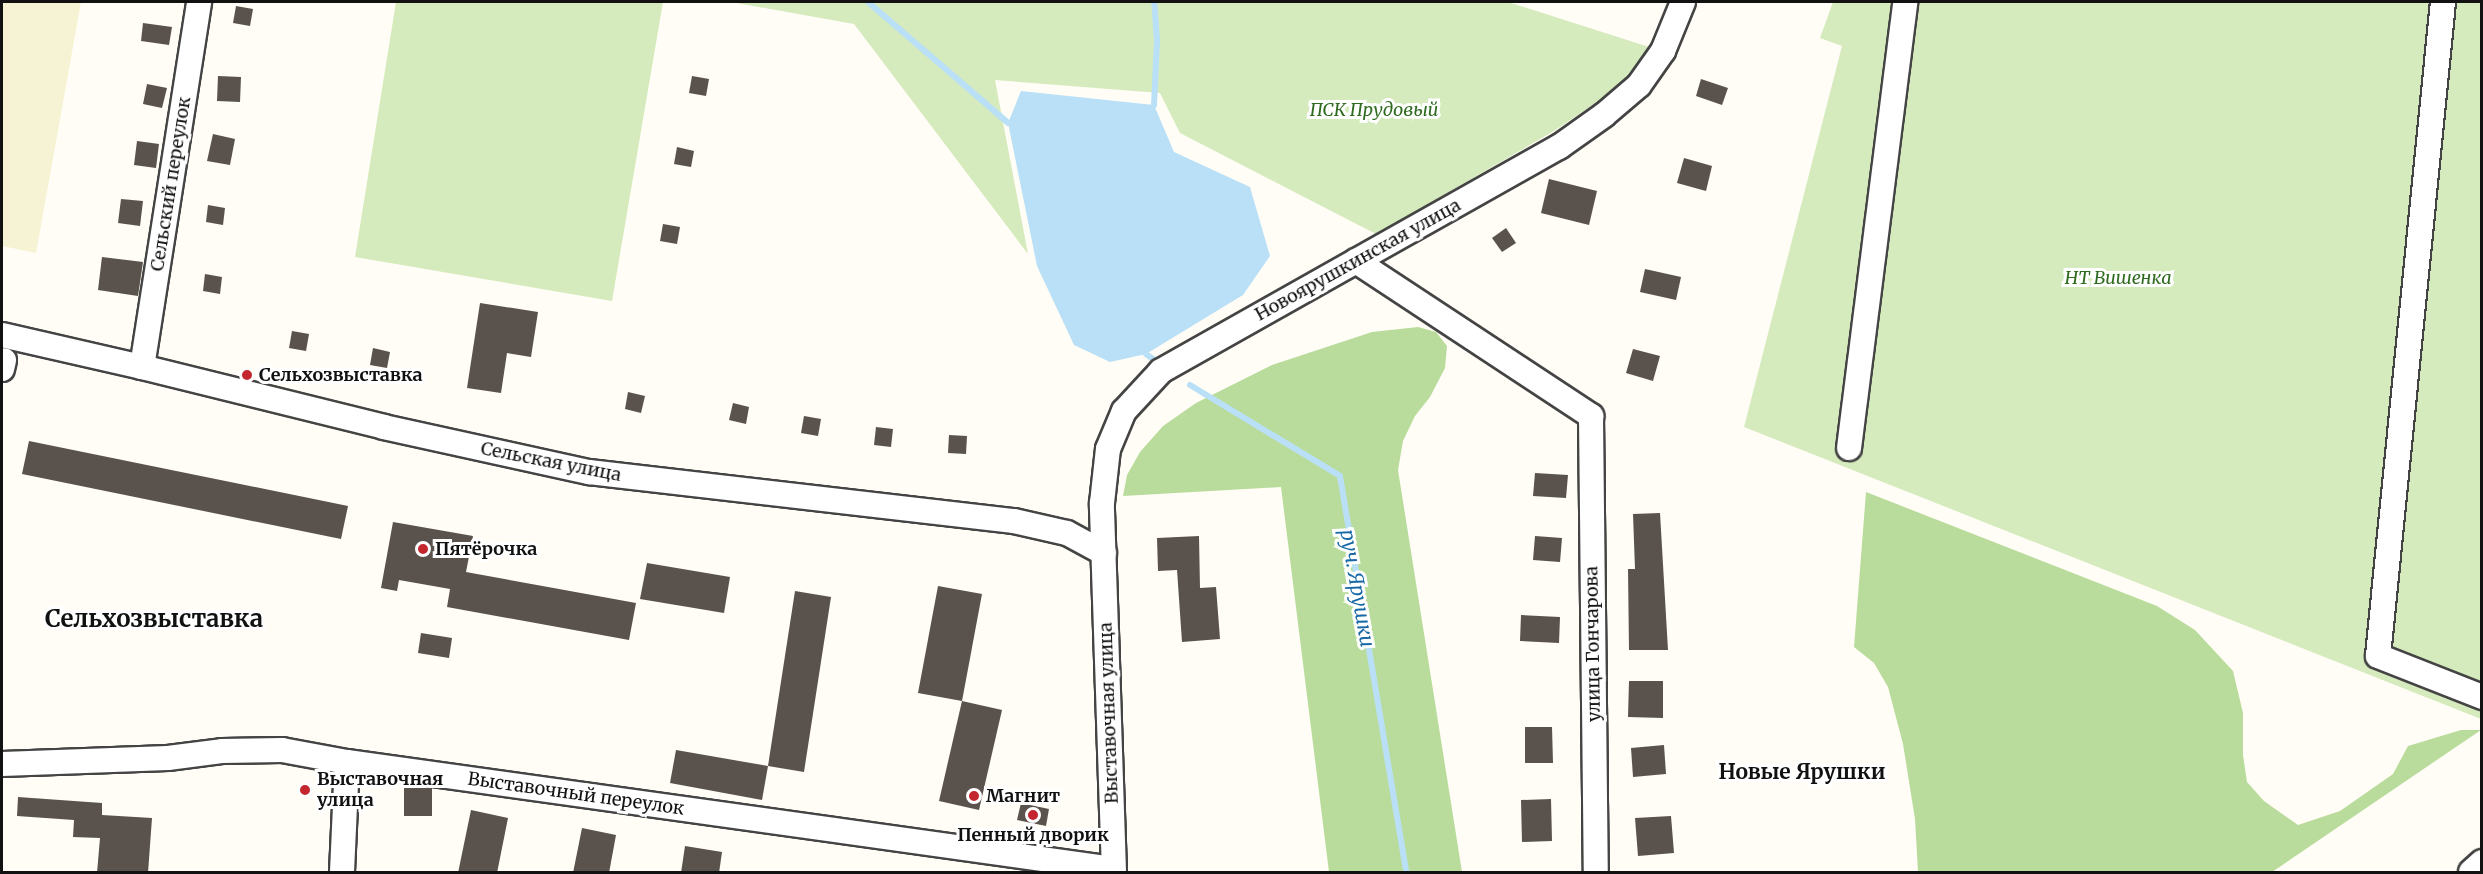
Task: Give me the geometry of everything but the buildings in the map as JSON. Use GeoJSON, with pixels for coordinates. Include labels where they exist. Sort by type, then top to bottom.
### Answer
{"type":"FeatureCollection","features":[{"type":"Feature","properties":{"kind":"street","name":"Сельский переулок"},"geometry":{"type":"LineString","coordinates":[[142,367],[199,2]]}},
{"type":"Feature","properties":{"kind":"street","name":"Новоярушкинская улица"},"geometry":{"type":"LineString","coordinates":[[1104,553],[1102,503],[1108,449],[1124,411],[1161,371],[1559,147],[1604,115],[1639,85],[1663,51],[1683,2]]}},
{"type":"Feature","properties":{"kind":"street"},"geometry":{"type":"LineString","coordinates":[[1848,448],[1905,2]]}},
{"type":"Feature","properties":{"kind":"street"},"geometry":{"type":"LineString","coordinates":[[2443,2],[2378,656],[2481,697]]}},
{"type":"Feature","properties":{"kind":"street","name":"улица Гончарова"},"geometry":{"type":"LineString","coordinates":[[1356,261],[1591,416],[1596,873]]}},
{"type":"Feature","properties":{"kind":"street","name":"Сельская улица"},"geometry":{"type":"LineString","coordinates":[[2,335],[384,427],[589,472],[1014,521],[1067,532],[1104,553]]}},
{"type":"Feature","properties":{"kind":"street","name":"Выставочная улица"},"geometry":{"type":"LineString","coordinates":[[1104,553],[1114,871]]}},
{"type":"Feature","properties":{"kind":"street","name":"Выставочный переулок"},"geometry":{"type":"LineString","coordinates":[[2,764],[168,758],[222,751],[282,750],[347,762],[1114,871]]}},
{"type":"Feature","properties":{"kind":"street"},"geometry":{"type":"LineString","coordinates":[[342,873],[347,762]]}},
{"type":"Feature","properties":{"kind":"street"},"geometry":{"type":"LineString","coordinates":[[2471,873],[2481,862]]}},
{"type":"Feature","properties":{"kind":"shaded area"},"geometry":{"type":"Polygon","coordinates":[[[2,2],[81,2],[36,253],[2,246],[2,2]]]}},
{"type":"Feature","properties":{"kind":"green space"},"geometry":{"type":"Polygon","coordinates":[[[396,2],[663,2],[612,301],[355,257],[396,2]]]}},
{"type":"Feature","properties":{"kind":"green space","name":"ПСК Прудовый"},"geometry":{"type":"Polygon","coordinates":[[[731,2],[1508,2],[1649,47],[1622,85],[1554,131],[1376,234],[1180,133],[1160,93],[995,80],[1028,254],[854,24],[731,2]]]}},
{"type":"Feature","properties":{"kind":"green space","name":"НТ Вишенка"},"geometry":{"type":"Polygon","coordinates":[[[1833,2],[2481,2],[2481,719],[1744,427],[1842,46],[1820,38],[1833,2]]]}},
{"type":"Feature","properties":{"kind":"green space"},"geometry":{"type":"Polygon","coordinates":[[[1418,327],[1436,332],[1447,346],[1445,368],[1430,397],[1415,416],[1403,441],[1398,470],[1462,872],[1329,872],[1281,487],[1123,496],[1127,475],[1140,452],[1163,426],[1196,403],[1272,365],[1372,332],[1418,327]]]}},
{"type":"Feature","properties":{"kind":"green space"},"geometry":{"type":"Polygon","coordinates":[[[1866,492],[2157,606],[2195,630],[2233,671],[2243,713],[2243,755],[2247,782],[2264,801],[2298,825],[2340,811],[2393,774],[2408,746],[2461,730],[2481,730],[2272,872],[1918,872],[1915,819],[1903,744],[1888,687],[1874,663],[1854,647],[1866,492]]]}},
{"type":"Feature","properties":{"kind":"water"},"geometry":{"type":"Polygon","coordinates":[[[1021,91],[1154,105],[1174,152],[1250,187],[1270,256],[1243,295],[1146,354],[1110,362],[1074,345],[1037,266],[1008,123],[1021,91]]]}},
{"type":"Feature","properties":{"kind":"waterway"},"geometry":{"type":"LineString","coordinates":[[868,2],[1008,123]]}},
{"type":"Feature","properties":{"kind":"waterway"},"geometry":{"type":"LineString","coordinates":[[1154,2],[1157,41],[1154,105]]}},
{"type":"Feature","properties":{"kind":"waterway","name":"руч. Ярушки"},"geometry":{"type":"LineString","coordinates":[[1146,354],[1153,359]]}},
{"type":"Feature","properties":{"kind":"waterway","name":"руч. Ярушки"},"geometry":{"type":"LineString","coordinates":[[1190,385],[1340,476],[1406,872]]}},
{"type":"Feature","properties":{"kind":"place","name":"Сельхозвыставка"},"geometry":{"type":"Point","coordinates":[247,375]}},
{"type":"Feature","properties":{"kind":"place","name":"Пятёрочка"},"geometry":{"type":"Point","coordinates":[423,549]}},
{"type":"Feature","properties":{"kind":"place","name":"Выставочная улица"},"geometry":{"type":"Point","coordinates":[305,790]}},
{"type":"Feature","properties":{"kind":"place","name":"Магнит"},"geometry":{"type":"Point","coordinates":[974,796]}},
{"type":"Feature","properties":{"kind":"place","name":"Пенный дворик"},"geometry":{"type":"Point","coordinates":[1033,815]}},
{"type":"Feature","properties":{"kind":"district","name":"Сельхозвыставка"},"geometry":{"type":"Point","coordinates":[154,619]}},
{"type":"Feature","properties":{"kind":"district","name":"Новые Ярушки"},"geometry":{"type":"Point","coordinates":[1802,772]}}]}
